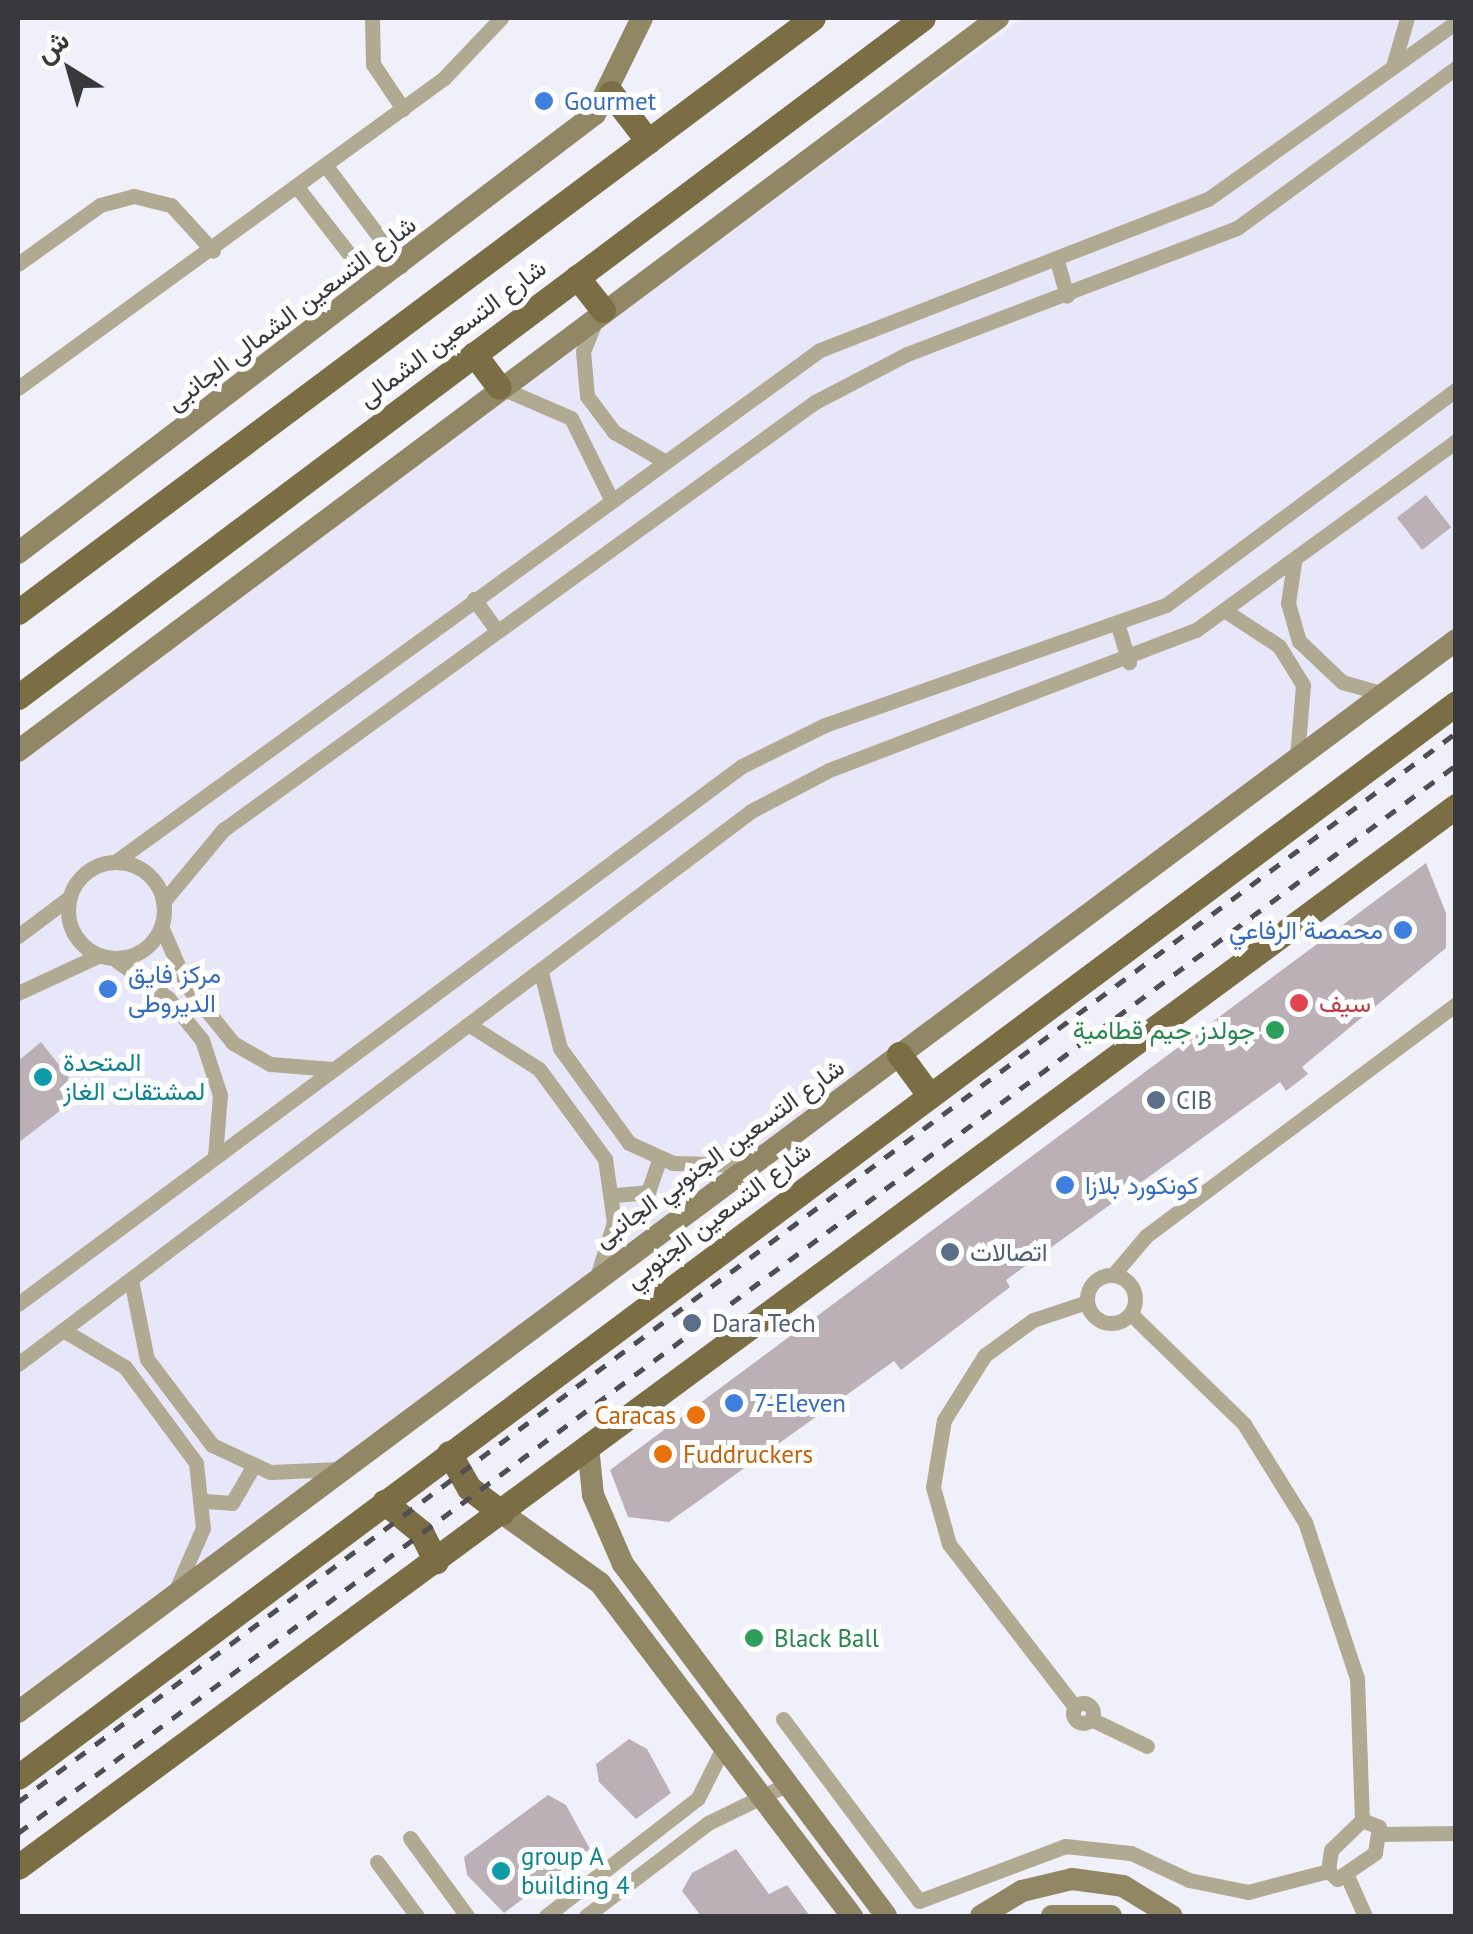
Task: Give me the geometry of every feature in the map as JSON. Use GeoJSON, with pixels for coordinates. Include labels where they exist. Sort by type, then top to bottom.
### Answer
{"type":"FeatureCollection","features":[{"type":"Feature","properties":{"kind":"main road","name":"شارع التسعين الشمالى"},"geometry":{"type":"LineString","coordinates":[[18,612],[812,18]]}},
{"type":"Feature","properties":{"kind":"main road","name":"شارع التسعين الشمالى"},"geometry":{"type":"LineString","coordinates":[[18,697],[923,18]]}},
{"type":"Feature","properties":{"kind":"main road"},"geometry":{"type":"LineString","coordinates":[[611,93],[648,141]]}},
{"type":"Feature","properties":{"kind":"main road"},"geometry":{"type":"LineString","coordinates":[[577,277],[603,310]]}},
{"type":"Feature","properties":{"kind":"main road"},"geometry":{"type":"LineString","coordinates":[[474,354],[500,388]]}},
{"type":"Feature","properties":{"kind":"main road","name":"شارع التسعين الجنوبي"},"geometry":{"type":"LineString","coordinates":[[18,1777],[1456,703]]}},
{"type":"Feature","properties":{"kind":"main road"},"geometry":{"type":"LineString","coordinates":[[18,1867],[1454,808]]}},
{"type":"Feature","properties":{"kind":"main road"},"geometry":{"type":"LineString","coordinates":[[900,1054],[930,1096]]}},
{"type":"Feature","properties":{"kind":"main road"},"geometry":{"type":"LineString","coordinates":[[449,1453],[468,1488],[502,1513]]}},
{"type":"Feature","properties":{"kind":"main road"},"geometry":{"type":"LineString","coordinates":[[384,1502],[410,1520],[436,1561]]}},
{"type":"Feature","properties":{"kind":"street"},"geometry":{"type":"LineString","coordinates":[[372,18],[374,64],[403,108]]}},
{"type":"Feature","properties":{"kind":"street"},"geometry":{"type":"LineString","coordinates":[[18,388],[212,251],[403,108],[500,18]]}},
{"type":"Feature","properties":{"kind":"street","name":"شارع التسعين الشمالى الجانبى"},"geometry":{"type":"LineString","coordinates":[[19,550],[402,266],[595,114],[611,93],[642,18]]}},
{"type":"Feature","properties":{"kind":"street"},"geometry":{"type":"LineString","coordinates":[[18,750],[998,18]]}},
{"type":"Feature","properties":{"kind":"street"},"geometry":{"type":"LineString","coordinates":[[1392,68],[1407,18]]}},
{"type":"Feature","properties":{"kind":"street"},"geometry":{"type":"LineString","coordinates":[[18,936],[70,897],[86,872],[115,862],[661,459],[851,334],[1057,261],[1208,199],[1456,22]]}},
{"type":"Feature","properties":{"kind":"street"},"geometry":{"type":"LineString","coordinates":[[163,902],[223,830],[845,384],[1237,228],[1456,68]]}},
{"type":"Feature","properties":{"kind":"street"},"geometry":{"type":"LineString","coordinates":[[326,166],[402,266]]}},
{"type":"Feature","properties":{"kind":"street"},"geometry":{"type":"LineString","coordinates":[[298,187],[374,286]]}},
{"type":"Feature","properties":{"kind":"street"},"geometry":{"type":"LineString","coordinates":[[18,264],[100,204],[134,196],[170,205],[212,251]]}},
{"type":"Feature","properties":{"kind":"street"},"geometry":{"type":"LineString","coordinates":[[1057,261],[1067,296]]}},
{"type":"Feature","properties":{"kind":"street"},"geometry":{"type":"LineString","coordinates":[[603,310],[583,350],[588,396],[614,432],[661,459]]}},
{"type":"Feature","properties":{"kind":"street"},"geometry":{"type":"LineString","coordinates":[[500,388],[571,418],[610,497]]}},
{"type":"Feature","properties":{"kind":"street"},"geometry":{"type":"LineString","coordinates":[[18,1304],[742,766],[824,725],[1118,626],[1210,578],[1456,390]]}},
{"type":"Feature","properties":{"kind":"street"},"geometry":{"type":"LineString","coordinates":[[18,1364],[789,789],[1130,662],[1227,612],[1456,441]]}},
{"type":"Feature","properties":{"kind":"street"},"geometry":{"type":"LineString","coordinates":[[1294,563],[1288,603],[1299,641],[1342,682],[1385,694]]}},
{"type":"Feature","properties":{"kind":"street"},"geometry":{"type":"LineString","coordinates":[[474,598],[497,631]]}},
{"type":"Feature","properties":{"kind":"street"},"geometry":{"type":"LineString","coordinates":[[1227,612],[1279,646],[1303,685],[1296,759]]}},
{"type":"Feature","properties":{"kind":"street"},"geometry":{"type":"LineString","coordinates":[[1118,626],[1130,662]]}},
{"type":"Feature","properties":{"kind":"street","name":"شارع التسعين الجنوبي الجانبى"},"geometry":{"type":"LineString","coordinates":[[18,1712],[1456,640]]}},
{"type":"Feature","properties":{"kind":"street"},"geometry":{"type":"LineString","coordinates":[[115,862],[152,877],[163,902],[161,926],[186,986],[234,1043],[270,1064],[333,1069]]}},
{"type":"Feature","properties":{"kind":"street"},"geometry":{"type":"LineString","coordinates":[[70,897],[74,932],[168,998],[202,1040],[220,1096],[216,1156]]}},
{"type":"Feature","properties":{"kind":"street"},"geometry":{"type":"LineString","coordinates":[[18,993],[106,956],[142,950],[161,926]]}},
{"type":"Feature","properties":{"kind":"street"},"geometry":{"type":"LineString","coordinates":[[541,972],[568,1063],[618,1131],[659,1160],[748,1166]]}},
{"type":"Feature","properties":{"kind":"street"},"geometry":{"type":"LineString","coordinates":[[1087,1302],[1094,1283],[1113,1275],[1146,1236],[1456,1004]]}},
{"type":"Feature","properties":{"kind":"street"},"geometry":{"type":"LineString","coordinates":[[471,1026],[552,1083],[605,1160],[615,1195],[597,1277]]}},
{"type":"Feature","properties":{"kind":"street"},"geometry":{"type":"LineString","coordinates":[[615,1195],[648,1192],[659,1160]]}},
{"type":"Feature","properties":{"kind":"street"},"geometry":{"type":"LineString","coordinates":[[1113,1275],[1134,1290],[1130,1314]]}},
{"type":"Feature","properties":{"kind":"street"},"geometry":{"type":"LineString","coordinates":[[131,1280],[147,1360],[212,1445],[252,1468],[340,1469]]}},
{"type":"Feature","properties":{"kind":"street"},"geometry":{"type":"LineString","coordinates":[[1087,1302],[1109,1324],[1130,1314]]}},
{"type":"Feature","properties":{"kind":"street"},"geometry":{"type":"LineString","coordinates":[[1087,1302],[1033,1320],[985,1356],[944,1420],[933,1487],[948,1544],[1074,1707],[1088,1704],[1090,1719],[1146,1746]]}},
{"type":"Feature","properties":{"kind":"street"},"geometry":{"type":"LineString","coordinates":[[1130,1314],[1244,1424],[1313,1539],[1357,1678],[1362,1820],[1379,1834],[1456,1832]]}},
{"type":"Feature","properties":{"kind":"street"},"geometry":{"type":"LineString","coordinates":[[64,1330],[136,1379],[185,1444],[205,1500],[197,1550],[173,1595]]}},
{"type":"Feature","properties":{"kind":"street"},"geometry":{"type":"LineString","coordinates":[[588,1446],[593,1495],[618,1555],[886,1916]]}},
{"type":"Feature","properties":{"kind":"street"},"geometry":{"type":"LineString","coordinates":[[205,1500],[232,1503],[252,1468]]}},
{"type":"Feature","properties":{"kind":"street"},"geometry":{"type":"LineString","coordinates":[[502,1513],[600,1583],[852,1916]]}},
{"type":"Feature","properties":{"kind":"street"},"geometry":{"type":"LineString","coordinates":[[782,1719],[919,1901],[1065,1846],[1131,1853],[1189,1880],[1248,1892],[1328,1872],[1348,1878],[1365,1916]]}},
{"type":"Feature","properties":{"kind":"street"},"geometry":{"type":"LineString","coordinates":[[550,1915],[698,1798],[724,1746]]}},
{"type":"Feature","properties":{"kind":"street"},"geometry":{"type":"LineString","coordinates":[[586,1916],[714,1820],[764,1800],[786,1785]]}},
{"type":"Feature","properties":{"kind":"street"},"geometry":{"type":"LineString","coordinates":[[698,1798],[714,1820]]}},
{"type":"Feature","properties":{"kind":"street"},"geometry":{"type":"LineString","coordinates":[[1328,1872],[1336,1840],[1362,1820]]}},
{"type":"Feature","properties":{"kind":"street"},"geometry":{"type":"LineString","coordinates":[[1348,1878],[1370,1861],[1379,1834]]}},
{"type":"Feature","properties":{"kind":"street"},"geometry":{"type":"LineString","coordinates":[[410,1838],[467,1916]]}},
{"type":"Feature","properties":{"kind":"street"},"geometry":{"type":"LineString","coordinates":[[377,1862],[417,1916]]}},
{"type":"Feature","properties":{"kind":"street"},"geometry":{"type":"LineString","coordinates":[[996,1912],[1046,1882],[1098,1880],[1172,1916]]}},
{"type":"Feature","properties":{"kind":"street"},"geometry":{"type":"LineString","coordinates":[[1052,1916],[1111,1916]]}},
{"type":"Feature","properties":{"kind":"shaded area"},"geometry":{"type":"Polygon","coordinates":[[[1023,18],[1455,18],[1455,630],[18,1697],[18,754],[1023,18]]]}},
{"type":"Feature","properties":{"kind":"building"},"geometry":{"type":"Polygon","coordinates":[[[1426,495],[1451,527],[1422,550],[1397,518],[1426,495]]]}},
{"type":"Feature","properties":{"kind":"building","name":"كونكورد بلازا"},"geometry":{"type":"Polygon","coordinates":[[[1426,863],[1446,913],[1446,948],[1302,1067],[1308,1074],[1286,1091],[1280,1082],[1006,1280],[1010,1287],[901,1370],[894,1361],[669,1522],[628,1517],[610,1470],[1426,863]]]}},
{"type":"Feature","properties":{"kind":"building","name":"المتحدة لمشتقات الغاز"},"geometry":{"type":"Polygon","coordinates":[[[41,1042],[82,1094],[18,1143],[18,1061],[41,1042]]]}},
{"type":"Feature","properties":{"kind":"building","name":"group A building 4"},"geometry":{"type":"Polygon","coordinates":[[[629,1739],[647,1749],[671,1793],[636,1819],[599,1782],[596,1764],[629,1739]]]}},
{"type":"Feature","properties":{"kind":"building"},"geometry":{"type":"Polygon","coordinates":[[[548,1795],[566,1805],[590,1849],[504,1913],[467,1875],[464,1857],[548,1795]]]}},
{"type":"Feature","properties":{"kind":"building","name":"group A building 4"},"geometry":{"type":"Polygon","coordinates":[[[736,1849],[769,1894],[787,1885],[810,1916],[701,1916],[682,1891],[692,1873],[736,1849]]]}},
{"type":"Feature","properties":{"kind":"railway"},"geometry":{"type":"LineString","coordinates":[[18,1802],[1456,733]]}},
{"type":"Feature","properties":{"kind":"railway"},"geometry":{"type":"LineString","coordinates":[[18,1833],[1456,765]]}},
{"type":"Feature","properties":{"kind":"place","name":"Gourmet"},"geometry":{"type":"Point","coordinates":[544,101]}},
{"type":"Feature","properties":{"kind":"place","name":"محمصة الرفاعي"},"geometry":{"type":"Point","coordinates":[1403,930]}},
{"type":"Feature","properties":{"kind":"place","name":"مركز فايق الديروطى"},"geometry":{"type":"Point","coordinates":[108,989]}},
{"type":"Feature","properties":{"kind":"place","name":"سيف"},"geometry":{"type":"Point","coordinates":[1299,1003]}},
{"type":"Feature","properties":{"kind":"place","name":"جولدز جيم قطامية"},"geometry":{"type":"Point","coordinates":[1275,1030]}},
{"type":"Feature","properties":{"kind":"place","name":"المتحدة لمشتقات الغاز"},"geometry":{"type":"Point","coordinates":[43,1077]}},
{"type":"Feature","properties":{"kind":"place","name":"CIB"},"geometry":{"type":"Point","coordinates":[1156,1100]}},
{"type":"Feature","properties":{"kind":"place","name":"كونكورد بلازا"},"geometry":{"type":"Point","coordinates":[1065,1185]}},
{"type":"Feature","properties":{"kind":"place","name":"اتصالات"},"geometry":{"type":"Point","coordinates":[950,1252]}},
{"type":"Feature","properties":{"kind":"place","name":"Dara Tech"},"geometry":{"type":"Point","coordinates":[692,1323]}},
{"type":"Feature","properties":{"kind":"place","name":"7-Eleven"},"geometry":{"type":"Point","coordinates":[734,1403]}},
{"type":"Feature","properties":{"kind":"place","name":"Caracas"},"geometry":{"type":"Point","coordinates":[696,1415]}},
{"type":"Feature","properties":{"kind":"place","name":"Fuddruckers"},"geometry":{"type":"Point","coordinates":[663,1454]}},
{"type":"Feature","properties":{"kind":"place","name":"Black Ball"},"geometry":{"type":"Point","coordinates":[754,1638]}},
{"type":"Feature","properties":{"kind":"place","name":"group A building 4"},"geometry":{"type":"Point","coordinates":[501,1871]}}]}
